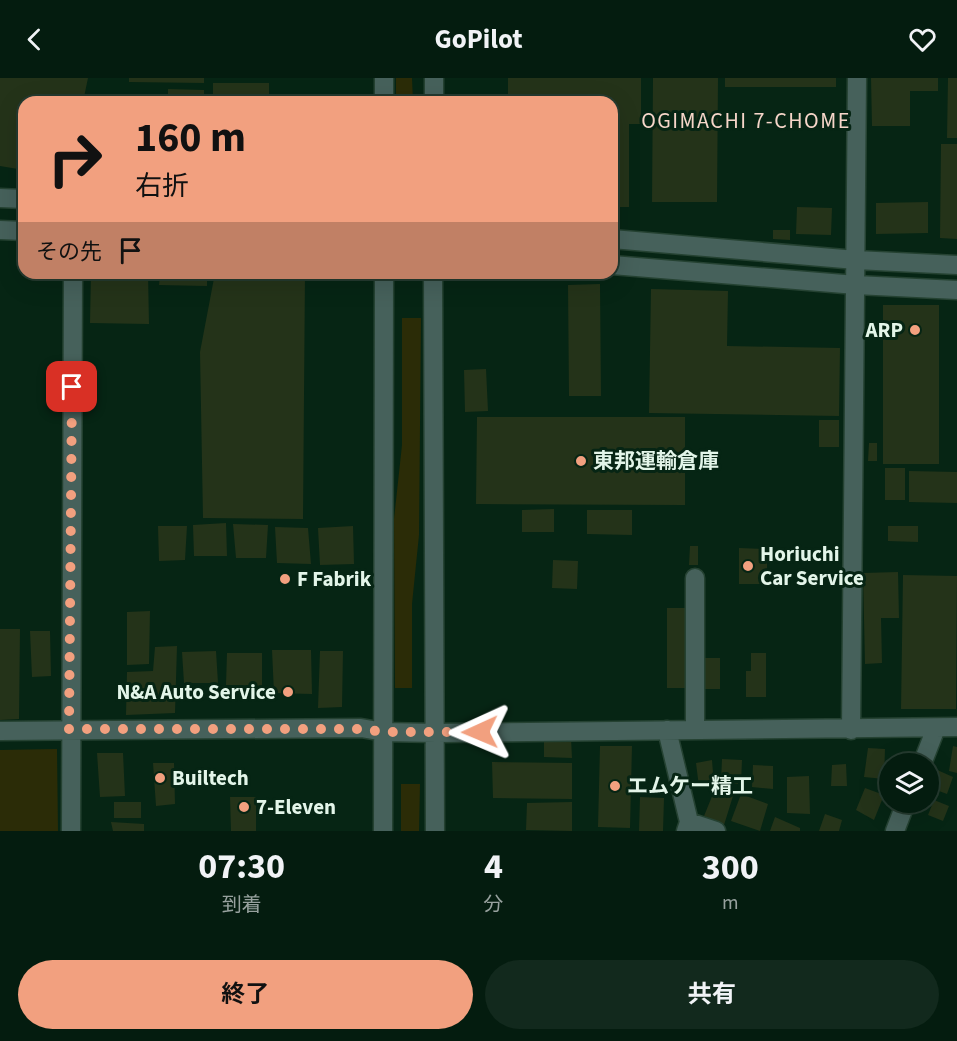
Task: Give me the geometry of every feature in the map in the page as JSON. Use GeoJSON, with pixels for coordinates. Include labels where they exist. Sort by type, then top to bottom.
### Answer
{"type":"FeatureCollection","features":[{"type":"Feature","properties":{"kind":"street"},"geometry":{"type":"LineString","coordinates":[[384,78],[384,96]]}},
{"type":"Feature","properties":{"kind":"street"},"geometry":{"type":"LineString","coordinates":[[434,78],[434,96]]}},
{"type":"Feature","properties":{"kind":"street"},"geometry":{"type":"LineString","coordinates":[[851,730],[857,78]]}},
{"type":"Feature","properties":{"kind":"street"},"geometry":{"type":"LineString","coordinates":[[0,198],[18,199]]}},
{"type":"Feature","properties":{"kind":"street"},"geometry":{"type":"LineString","coordinates":[[0,230],[18,231]]}},
{"type":"Feature","properties":{"kind":"street"},"geometry":{"type":"LineString","coordinates":[[618,239],[856,260],[957,265]]}},
{"type":"Feature","properties":{"kind":"street"},"geometry":{"type":"LineString","coordinates":[[618,265],[856,285],[957,290]]}},
{"type":"Feature","properties":{"kind":"street"},"geometry":{"type":"LineString","coordinates":[[70,831],[73,279]]}},
{"type":"Feature","properties":{"kind":"street"},"geometry":{"type":"LineString","coordinates":[[383,831],[384,279]]}},
{"type":"Feature","properties":{"kind":"street"},"geometry":{"type":"LineString","coordinates":[[433,279],[435,831]]}},
{"type":"Feature","properties":{"kind":"street"},"geometry":{"type":"LineString","coordinates":[[695,578],[695,730]]}},
{"type":"Feature","properties":{"kind":"street"},"geometry":{"type":"LineString","coordinates":[[0,731],[360,729],[436,733],[957,727]]}},
{"type":"Feature","properties":{"kind":"street"},"geometry":{"type":"LineString","coordinates":[[926,753],[936,728]]}},
{"type":"Feature","properties":{"kind":"street"},"geometry":{"type":"LineString","coordinates":[[667,730],[688,827],[716,831]]}},
{"type":"Feature","properties":{"kind":"street"},"geometry":{"type":"LineString","coordinates":[[895,831],[902,813]]}},
{"type":"Feature","properties":{"kind":"shaded area"},"geometry":{"type":"Polygon","coordinates":[[[396,78],[412,78],[413,96],[396,96],[396,78]]]}},
{"type":"Feature","properties":{"kind":"shaded area"},"geometry":{"type":"Polygon","coordinates":[[[402,318],[421,318],[419,535],[412,604],[412,688],[395,688],[394,519],[402,445],[402,318]]]}},
{"type":"Feature","properties":{"kind":"shaded area"},"geometry":{"type":"Polygon","coordinates":[[[57,749],[58,831],[0,831],[0,750],[57,749]]]}},
{"type":"Feature","properties":{"kind":"shaded area"},"geometry":{"type":"Polygon","coordinates":[[[401,784],[420,784],[419,831],[401,831],[401,784]]]}},
{"type":"Feature","properties":{"kind":"building"},"geometry":{"type":"Polygon","coordinates":[[[0,78],[88,78],[84,96],[18,96],[18,169],[0,166],[0,78]]]}},
{"type":"Feature","properties":{"kind":"building"},"geometry":{"type":"Polygon","coordinates":[[[129,78],[204,78],[204,83],[129,82],[129,78]]]}},
{"type":"Feature","properties":{"kind":"building"},"geometry":{"type":"Polygon","coordinates":[[[508,78],[641,78],[641,124],[629,124],[629,207],[618,207],[618,96],[508,96],[508,78]]]}},
{"type":"Feature","properties":{"kind":"building"},"geometry":{"type":"Polygon","coordinates":[[[653,78],[718,78],[717,202],[652,202],[653,78]]]}},
{"type":"Feature","properties":{"kind":"building"},"geometry":{"type":"Polygon","coordinates":[[[725,78],[836,78],[836,87],[725,87],[725,78]]]}},
{"type":"Feature","properties":{"kind":"building"},"geometry":{"type":"Polygon","coordinates":[[[871,78],[938,78],[938,91],[910,91],[910,126],[872,126],[871,78]]]}},
{"type":"Feature","properties":{"kind":"building"},"geometry":{"type":"Polygon","coordinates":[[[948,78],[957,78],[957,138],[947,138],[948,78]]]}},
{"type":"Feature","properties":{"kind":"building"},"geometry":{"type":"Polygon","coordinates":[[[213,83],[269,83],[269,96],[213,96],[213,83]]]}},
{"type":"Feature","properties":{"kind":"building"},"geometry":{"type":"Polygon","coordinates":[[[168,89],[204,90],[204,96],[168,96],[168,89]]]}},
{"type":"Feature","properties":{"kind":"building"},"geometry":{"type":"Polygon","coordinates":[[[941,144],[957,144],[957,239],[940,238],[941,144]]]}},
{"type":"Feature","properties":{"kind":"building"},"geometry":{"type":"Polygon","coordinates":[[[928,202],[928,233],[876,234],[876,203],[928,202]]]}},
{"type":"Feature","properties":{"kind":"building"},"geometry":{"type":"Polygon","coordinates":[[[797,207],[832,208],[831,235],[796,234],[797,207]]]}},
{"type":"Feature","properties":{"kind":"building"},"geometry":{"type":"Polygon","coordinates":[[[773,230],[790,230],[790,240],[773,239],[773,230]]]}},
{"type":"Feature","properties":{"kind":"building"},"geometry":{"type":"Polygon","coordinates":[[[91,279],[148,279],[149,324],[90,323],[91,279]]]}},
{"type":"Feature","properties":{"kind":"building"},"geometry":{"type":"Polygon","coordinates":[[[160,279],[207,279],[207,286],[159,285],[160,279]]]}},
{"type":"Feature","properties":{"kind":"building"},"geometry":{"type":"Polygon","coordinates":[[[214,279],[305,279],[303,519],[203,518],[200,352],[214,279]]]}},
{"type":"Feature","properties":{"kind":"building"},"geometry":{"type":"Polygon","coordinates":[[[600,284],[601,396],[569,396],[568,285],[600,284]]]}},
{"type":"Feature","properties":{"kind":"building"},"geometry":{"type":"Polygon","coordinates":[[[651,289],[728,291],[727,346],[840,348],[839,416],[649,413],[651,289]]]}},
{"type":"Feature","properties":{"kind":"building"},"geometry":{"type":"Polygon","coordinates":[[[883,305],[939,305],[939,464],[883,464],[883,305]]]}},
{"type":"Feature","properties":{"kind":"building"},"geometry":{"type":"Polygon","coordinates":[[[486,369],[488,411],[465,412],[464,370],[486,369]]]}},
{"type":"Feature","properties":{"kind":"building","name":"東邦運輸倉庫"},"geometry":{"type":"Polygon","coordinates":[[[477,417],[685,417],[685,505],[476,504],[477,417]]]}},
{"type":"Feature","properties":{"kind":"building"},"geometry":{"type":"Polygon","coordinates":[[[819,420],[839,420],[839,447],[819,447],[819,420]]]}},
{"type":"Feature","properties":{"kind":"building"},"geometry":{"type":"Polygon","coordinates":[[[869,443],[877,443],[877,461],[868,461],[869,443]]]}},
{"type":"Feature","properties":{"kind":"building"},"geometry":{"type":"Polygon","coordinates":[[[885,468],[905,468],[905,500],[885,500],[885,468]]]}},
{"type":"Feature","properties":{"kind":"building"},"geometry":{"type":"Polygon","coordinates":[[[909,471],[957,472],[957,503],[909,502],[909,471]]]}},
{"type":"Feature","properties":{"kind":"building"},"geometry":{"type":"Polygon","coordinates":[[[554,509],[554,532],[522,532],[522,510],[554,509]]]}},
{"type":"Feature","properties":{"kind":"building"},"geometry":{"type":"Polygon","coordinates":[[[587,510],[632,510],[632,535],[587,534],[587,510]]]}},
{"type":"Feature","properties":{"kind":"building"},"geometry":{"type":"Polygon","coordinates":[[[226,523],[227,556],[194,556],[193,525],[226,523]]]}},
{"type":"Feature","properties":{"kind":"building"},"geometry":{"type":"Polygon","coordinates":[[[233,524],[268,525],[266,558],[236,558],[233,524]]]}},
{"type":"Feature","properties":{"kind":"building"},"geometry":{"type":"Polygon","coordinates":[[[158,526],[187,526],[185,560],[159,561],[158,526]]]}},
{"type":"Feature","properties":{"kind":"building"},"geometry":{"type":"Polygon","coordinates":[[[353,526],[354,564],[320,565],[318,528],[353,526]]]}},
{"type":"Feature","properties":{"kind":"building"},"geometry":{"type":"Polygon","coordinates":[[[888,526],[918,526],[918,542],[888,541],[888,526]]]}},
{"type":"Feature","properties":{"kind":"building"},"geometry":{"type":"Polygon","coordinates":[[[275,527],[308,528],[311,564],[277,563],[275,527]]]}},
{"type":"Feature","properties":{"kind":"building"},"geometry":{"type":"Polygon","coordinates":[[[690,546],[698,546],[698,565],[689,565],[690,546]]]}},
{"type":"Feature","properties":{"kind":"building"},"geometry":{"type":"Polygon","coordinates":[[[739,548],[767,549],[767,584],[739,584],[739,548]]]}},
{"type":"Feature","properties":{"kind":"building"},"geometry":{"type":"Polygon","coordinates":[[[553,560],[578,561],[577,589],[552,588],[553,560]]]}},
{"type":"Feature","properties":{"kind":"building"},"geometry":{"type":"Polygon","coordinates":[[[898,572],[899,618],[881,618],[882,663],[865,664],[863,573],[898,572]]]}},
{"type":"Feature","properties":{"kind":"building"},"geometry":{"type":"Polygon","coordinates":[[[903,575],[957,576],[956,709],[901,709],[903,575]]]}},
{"type":"Feature","properties":{"kind":"building"},"geometry":{"type":"Polygon","coordinates":[[[667,608],[687,608],[688,688],[667,688],[667,608]]]}},
{"type":"Feature","properties":{"kind":"building"},"geometry":{"type":"Polygon","coordinates":[[[150,611],[149,664],[127,665],[127,612],[150,611]]]}},
{"type":"Feature","properties":{"kind":"building"},"geometry":{"type":"Polygon","coordinates":[[[0,629],[20,629],[19,719],[0,720],[0,629]]]}},
{"type":"Feature","properties":{"kind":"building"},"geometry":{"type":"Polygon","coordinates":[[[30,631],[50,631],[51,676],[32,677],[30,631]]]}},
{"type":"Feature","properties":{"kind":"building"},"geometry":{"type":"Polygon","coordinates":[[[177,646],[175,713],[126,715],[127,672],[153,671],[155,647],[177,646]]]}},
{"type":"Feature","properties":{"kind":"building"},"geometry":{"type":"Polygon","coordinates":[[[272,650],[311,650],[312,694],[274,693],[272,650]]]}},
{"type":"Feature","properties":{"kind":"building"},"geometry":{"type":"Polygon","coordinates":[[[216,651],[218,683],[184,683],[182,652],[216,651]]]}},
{"type":"Feature","properties":{"kind":"building"},"geometry":{"type":"Polygon","coordinates":[[[320,651],[343,651],[342,707],[318,708],[320,651]]]}},
{"type":"Feature","properties":{"kind":"building"},"geometry":{"type":"Polygon","coordinates":[[[227,653],[262,653],[262,686],[226,685],[227,653]]]}},
{"type":"Feature","properties":{"kind":"building"},"geometry":{"type":"Polygon","coordinates":[[[751,653],[766,653],[766,697],[746,697],[746,671],[751,671],[751,653]]]}},
{"type":"Feature","properties":{"kind":"building"},"geometry":{"type":"Polygon","coordinates":[[[702,658],[720,658],[720,689],[702,689],[702,658]]]}},
{"type":"Feature","properties":{"kind":"building"},"geometry":{"type":"Polygon","coordinates":[[[544,738],[571,738],[572,758],[544,757],[544,738]]]}},
{"type":"Feature","properties":{"kind":"building","name":"エムケー精工"},"geometry":{"type":"Polygon","coordinates":[[[600,746],[632,746],[630,828],[598,827],[600,746]]]}},
{"type":"Feature","properties":{"kind":"building"},"geometry":{"type":"Polygon","coordinates":[[[953,746],[957,747],[957,773],[949,771],[953,746]]]}},
{"type":"Feature","properties":{"kind":"building"},"geometry":{"type":"Polygon","coordinates":[[[868,748],[885,749],[885,753],[879,753],[879,778],[864,777],[868,748]]]}},
{"type":"Feature","properties":{"kind":"building"},"geometry":{"type":"Polygon","coordinates":[[[97,753],[123,753],[125,796],[100,797],[97,753]]]}},
{"type":"Feature","properties":{"kind":"building"},"geometry":{"type":"Polygon","coordinates":[[[722,759],[742,760],[741,784],[721,782],[722,759]]]}},
{"type":"Feature","properties":{"kind":"building"},"geometry":{"type":"Polygon","coordinates":[[[712,760],[714,785],[699,787],[696,763],[712,760]]]}},
{"type":"Feature","properties":{"kind":"building"},"geometry":{"type":"Polygon","coordinates":[[[492,762],[572,763],[572,799],[493,798],[492,762]]]}},
{"type":"Feature","properties":{"kind":"building"},"geometry":{"type":"Polygon","coordinates":[[[153,763],[174,763],[175,804],[156,806],[153,763]]]}},
{"type":"Feature","properties":{"kind":"building"},"geometry":{"type":"Polygon","coordinates":[[[846,764],[847,786],[831,786],[832,765],[846,764]]]}},
{"type":"Feature","properties":{"kind":"building"},"geometry":{"type":"Polygon","coordinates":[[[753,765],[773,766],[773,789],[752,787],[753,765]]]}},
{"type":"Feature","properties":{"kind":"building"},"geometry":{"type":"Polygon","coordinates":[[[939,771],[953,777],[947,794],[939,791],[939,771]]]}},
{"type":"Feature","properties":{"kind":"building"},"geometry":{"type":"Polygon","coordinates":[[[809,776],[810,814],[787,813],[787,777],[809,776]]]}},
{"type":"Feature","properties":{"kind":"building"},"geometry":{"type":"Polygon","coordinates":[[[865,788],[879,793],[879,808],[874,820],[856,810],[865,788]]]}},
{"type":"Feature","properties":{"kind":"building"},"geometry":{"type":"Polygon","coordinates":[[[715,789],[733,796],[724,825],[704,816],[715,789]]]}},
{"type":"Feature","properties":{"kind":"building"},"geometry":{"type":"Polygon","coordinates":[[[741,794],[768,804],[760,831],[731,821],[741,794]]]}},
{"type":"Feature","properties":{"kind":"building"},"geometry":{"type":"Polygon","coordinates":[[[230,797],[256,797],[256,831],[231,831],[230,797]]]}},
{"type":"Feature","properties":{"kind":"building"},"geometry":{"type":"Polygon","coordinates":[[[640,797],[664,798],[663,831],[639,831],[640,797]]]}},
{"type":"Feature","properties":{"kind":"building"},"geometry":{"type":"Polygon","coordinates":[[[114,802],[141,802],[141,818],[114,818],[114,802]]]}},
{"type":"Feature","properties":{"kind":"building"},"geometry":{"type":"Polygon","coordinates":[[[572,802],[572,831],[526,830],[527,803],[572,802]]]}},
{"type":"Feature","properties":{"kind":"building"},"geometry":{"type":"Polygon","coordinates":[[[939,802],[949,806],[943,821],[928,815],[929,813],[939,813],[939,802]]]}},
{"type":"Feature","properties":{"kind":"building"},"geometry":{"type":"Polygon","coordinates":[[[825,814],[842,820],[839,831],[819,831],[825,814]]]}},
{"type":"Feature","properties":{"kind":"building"},"geometry":{"type":"Polygon","coordinates":[[[775,817],[800,828],[800,831],[770,831],[775,817]]]}},
{"type":"Feature","properties":{"kind":"building"},"geometry":{"type":"Polygon","coordinates":[[[111,822],[144,824],[144,831],[113,831],[111,822]]]}},
{"type":"Feature","properties":{"kind":"place","name":"ARP"},"geometry":{"type":"Point","coordinates":[915,330]}},
{"type":"Feature","properties":{"kind":"place","name":"東邦運輸倉庫"},"geometry":{"type":"Point","coordinates":[581,461]}},
{"type":"Feature","properties":{"kind":"place","name":"Horiuchi Car Service"},"geometry":{"type":"Point","coordinates":[748,566]}},
{"type":"Feature","properties":{"kind":"place","name":"F Fabrik"},"geometry":{"type":"Point","coordinates":[285,579]}},
{"type":"Feature","properties":{"kind":"place","name":"N&A Auto Service"},"geometry":{"type":"Point","coordinates":[288,692]}},
{"type":"Feature","properties":{"kind":"place","name":"Builtech"},"geometry":{"type":"Point","coordinates":[160,778]}},
{"type":"Feature","properties":{"kind":"place","name":"エムケー精工"},"geometry":{"type":"Point","coordinates":[615,786]}},
{"type":"Feature","properties":{"kind":"place","name":"7-Eleven"},"geometry":{"type":"Point","coordinates":[244,807]}},
{"type":"Feature","properties":{"kind":"district","name":"OGIMACHI 7-CHOME"},"geometry":{"type":"Point","coordinates":[746,121]}},
{"type":"Feature","properties":{"kind":"route"},"geometry":{"type":"LineString","coordinates":[[72,387],[69,729],[360,729],[384,732],[480,732]]}}]}
